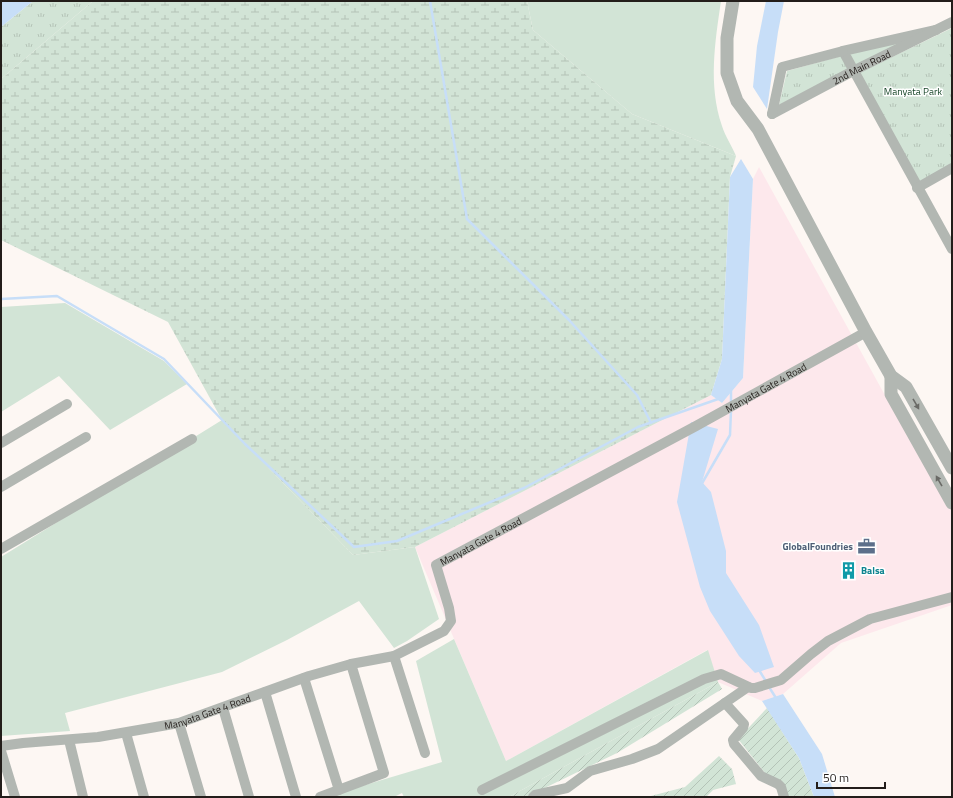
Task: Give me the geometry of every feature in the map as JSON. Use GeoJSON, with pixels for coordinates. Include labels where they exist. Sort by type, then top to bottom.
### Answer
{"type":"FeatureCollection","features":[{"type":"Feature","properties":{"kind":"street"},"geometry":{"type":"LineString","coordinates":[[733,1],[727,38],[727,73],[737,101],[751,118],[891,376],[906,387],[952,468]]}},
{"type":"Feature","properties":{"kind":"street","name":"2nd Main Road"},"geometry":{"type":"LineString","coordinates":[[842,51],[782,67],[772,114],[952,22]]}},
{"type":"Feature","properties":{"kind":"street"},"geometry":{"type":"LineString","coordinates":[[936,30],[842,51],[952,249]]}},
{"type":"Feature","properties":{"kind":"street"},"geometry":{"type":"LineString","coordinates":[[917,188],[952,168]]}},
{"type":"Feature","properties":{"kind":"street","name":"Manyata Gate 4 Road"},"geometry":{"type":"LineString","coordinates":[[1,746],[126,733],[179,723],[304,678],[351,664],[394,656],[444,631],[451,621],[449,608],[436,566],[696,426],[866,332]]}},
{"type":"Feature","properties":{"kind":"street"},"geometry":{"type":"LineString","coordinates":[[891,376],[891,394],[952,503]]}},
{"type":"Feature","properties":{"kind":"street"},"geometry":{"type":"LineString","coordinates":[[1,443],[67,404]]}},
{"type":"Feature","properties":{"kind":"street"},"geometry":{"type":"LineString","coordinates":[[1,487],[86,437]]}},
{"type":"Feature","properties":{"kind":"street"},"geometry":{"type":"LineString","coordinates":[[1,549],[192,439]]}},
{"type":"Feature","properties":{"kind":"street"},"geometry":{"type":"LineString","coordinates":[[533,797],[535,795],[567,788],[590,771],[632,759],[666,745],[725,703],[752,687],[781,680],[828,641],[865,621],[952,597]]}},
{"type":"Feature","properties":{"kind":"street"},"geometry":{"type":"LineString","coordinates":[[394,656],[425,753]]}},
{"type":"Feature","properties":{"kind":"street"},"geometry":{"type":"LineString","coordinates":[[320,797],[384,773],[351,664]]}},
{"type":"Feature","properties":{"kind":"street"},"geometry":{"type":"LineString","coordinates":[[482,790],[708,678],[721,674],[752,687]]}},
{"type":"Feature","properties":{"kind":"street"},"geometry":{"type":"LineString","coordinates":[[304,678],[339,790]]}},
{"type":"Feature","properties":{"kind":"street"},"geometry":{"type":"LineString","coordinates":[[265,692],[296,797]]}},
{"type":"Feature","properties":{"kind":"street"},"geometry":{"type":"LineString","coordinates":[[725,703],[744,724],[743,728],[733,740],[734,744],[761,776],[781,787],[784,797]]}},
{"type":"Feature","properties":{"kind":"street"},"geometry":{"type":"LineString","coordinates":[[223,708],[249,797]]}},
{"type":"Feature","properties":{"kind":"street"},"geometry":{"type":"LineString","coordinates":[[179,723],[202,797]]}},
{"type":"Feature","properties":{"kind":"street"},"geometry":{"type":"LineString","coordinates":[[126,733],[144,797]]}},
{"type":"Feature","properties":{"kind":"street"},"geometry":{"type":"LineString","coordinates":[[68,740],[83,797]]}},
{"type":"Feature","properties":{"kind":"street"},"geometry":{"type":"LineString","coordinates":[[1,751],[15,797]]}},
{"type":"Feature","properties":{"kind":"shaded area"},"geometry":{"type":"Polygon","coordinates":[[[759,167],[913,446],[952,489],[952,605],[841,643],[783,694],[762,701],[718,682],[707,650],[506,761],[415,547],[711,395],[722,403],[743,378],[753,179],[759,167]]]}},
{"type":"Feature","properties":{"kind":"green space"},"geometry":{"type":"Polygon","coordinates":[[[33,1],[93,1],[1,79],[1,27],[33,1]]]}},
{"type":"Feature","properties":{"kind":"green space"},"geometry":{"type":"Polygon","coordinates":[[[93,1],[527,1],[533,30],[632,114],[736,156],[730,177],[722,359],[711,395],[415,547],[353,555],[222,420],[168,322],[1,240],[1,79],[93,1]]]}},
{"type":"Feature","properties":{"kind":"green space"},"geometry":{"type":"Polygon","coordinates":[[[527,1],[721,1],[715,48],[715,95],[722,126],[736,156],[632,114],[533,30],[527,1]]]}},
{"type":"Feature","properties":{"kind":"green space","name":"Manyata Park"},"geometry":{"type":"Polygon","coordinates":[[[952,28],[952,164],[920,183],[859,73],[952,28]]]}},
{"type":"Feature","properties":{"kind":"green space"},"geometry":{"type":"Polygon","coordinates":[[[923,35],[855,68],[847,53],[923,35]]]}},
{"type":"Feature","properties":{"kind":"green space"},"geometry":{"type":"Polygon","coordinates":[[[841,56],[848,69],[779,105],[787,71],[841,56]]]}},
{"type":"Feature","properties":{"kind":"green space"},"geometry":{"type":"Polygon","coordinates":[[[65,303],[164,361],[187,384],[110,430],[59,376],[1,412],[1,307],[65,303]]]}},
{"type":"Feature","properties":{"kind":"green space"},"geometry":{"type":"Polygon","coordinates":[[[222,420],[353,555],[415,547],[439,619],[394,648],[359,601],[287,640],[222,672],[65,713],[70,731],[1,736],[1,557],[222,420]]]}},
{"type":"Feature","properties":{"kind":"green space"},"geometry":{"type":"Polygon","coordinates":[[[454,639],[506,761],[708,650],[718,682],[509,797],[404,797],[402,793],[394,797],[336,797],[335,794],[442,762],[416,661],[454,639]]]}},
{"type":"Feature","properties":{"kind":"green space"},"geometry":{"type":"Polygon","coordinates":[[[718,682],[722,689],[617,753],[526,797],[509,797],[718,682]]]}},
{"type":"Feature","properties":{"kind":"green space"},"geometry":{"type":"Polygon","coordinates":[[[767,708],[799,758],[814,797],[787,797],[765,773],[738,739],[767,708]]]}},
{"type":"Feature","properties":{"kind":"green space"},"geometry":{"type":"Polygon","coordinates":[[[719,756],[732,769],[736,784],[713,790],[706,797],[647,797],[685,787],[719,756]]]}},
{"type":"Feature","properties":{"kind":"water"},"geometry":{"type":"Polygon","coordinates":[[[1,1],[33,1],[1,27],[1,1]]]}},
{"type":"Feature","properties":{"kind":"water"},"geometry":{"type":"Polygon","coordinates":[[[766,1],[784,1],[767,109],[753,87],[757,46],[766,1]]]}},
{"type":"Feature","properties":{"kind":"water"},"geometry":{"type":"Polygon","coordinates":[[[741,159],[753,179],[743,378],[722,403],[711,395],[722,359],[730,177],[741,159]]]}},
{"type":"Feature","properties":{"kind":"water"},"geometry":{"type":"Polygon","coordinates":[[[691,422],[718,429],[702,482],[711,492],[726,551],[726,573],[759,625],[774,667],[755,673],[739,656],[710,611],[700,587],[677,502],[691,422]]]}},
{"type":"Feature","properties":{"kind":"water"},"geometry":{"type":"Polygon","coordinates":[[[783,694],[822,754],[835,797],[814,797],[799,758],[762,701],[783,694]]]}},
{"type":"Feature","properties":{"kind":"waterway"},"geometry":{"type":"LineString","coordinates":[[430,1],[467,219],[569,320],[637,395],[651,423]]}},
{"type":"Feature","properties":{"kind":"waterway"},"geometry":{"type":"LineString","coordinates":[[1,299],[57,296],[164,359],[245,444],[354,547],[397,541],[524,488],[638,427],[721,398]]}},
{"type":"Feature","properties":{"kind":"waterway"},"geometry":{"type":"LineString","coordinates":[[731,390],[731,403]]}},
{"type":"Feature","properties":{"kind":"waterway"},"geometry":{"type":"LineString","coordinates":[[701,485],[730,435],[731,410]]}},
{"type":"Feature","properties":{"kind":"waterway"},"geometry":{"type":"LineString","coordinates":[[759,670],[767,683]]}},
{"type":"Feature","properties":{"kind":"waterway"},"geometry":{"type":"LineString","coordinates":[[769,687],[776,698]]}},
{"type":"Feature","properties":{"kind":"place","name":"GlobalFoundries"},"geometry":{"type":"Point","coordinates":[866,546]}},
{"type":"Feature","properties":{"kind":"place","name":"Balsa"},"geometry":{"type":"Point","coordinates":[848,570]}}]}
